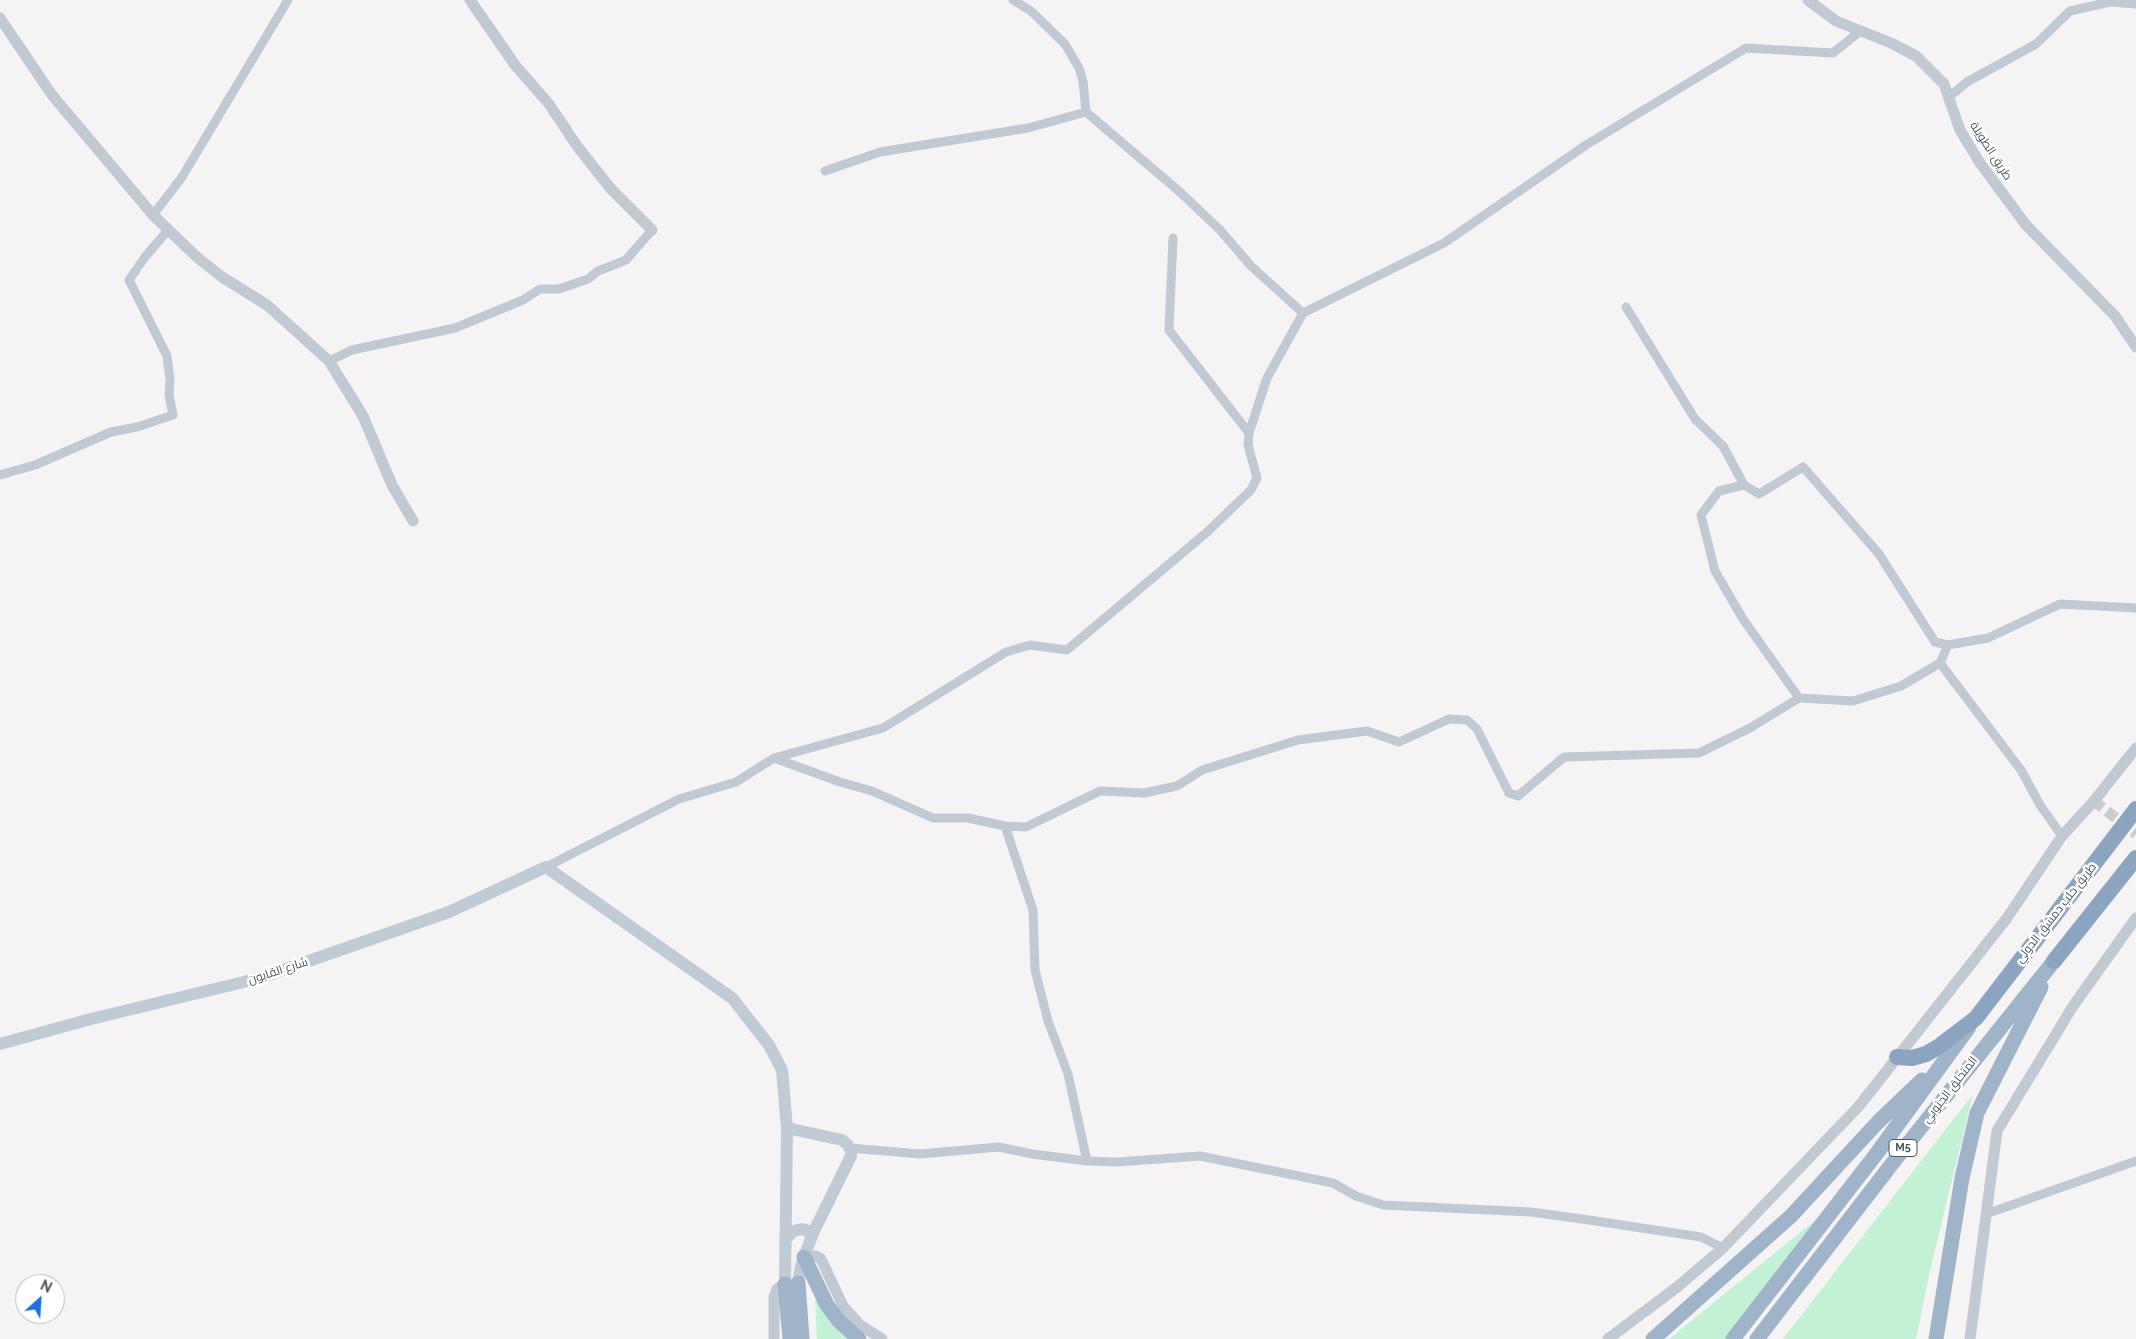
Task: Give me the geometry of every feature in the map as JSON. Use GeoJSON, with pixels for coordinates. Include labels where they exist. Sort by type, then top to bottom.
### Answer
{"type":"FeatureCollection","features":[{"type":"Feature","properties":{"kind":"highway","name":"طريق حلب دمشق الدولي"},"geometry":{"type":"LineString","coordinates":[[1897,1058],[1912,1058],[1926,1054],[1976,1018],[2136,809]]}},
{"type":"Feature","properties":{"kind":"highway","name":"M5"},"geometry":{"type":"LineString","coordinates":[[2054,961],[2136,858]]}},
{"type":"Feature","properties":{"kind":"highway","name":"المتحلق الجنوبي"},"geometry":{"type":"LineString","coordinates":[[1757,1339],[1904,1148],[2054,961]]}},
{"type":"Feature","properties":{"kind":"highway"},"geometry":{"type":"LineString","coordinates":[[1936,1339],[1962,1178],[1977,1113],[2054,961]]}},
{"type":"Feature","properties":{"kind":"highway","name":"المتحلق الجنوبي"},"geometry":{"type":"LineString","coordinates":[[1733,1339],[1976,1018]]}},
{"type":"Feature","properties":{"kind":"highway"},"geometry":{"type":"LineString","coordinates":[[1653,1339],[1791,1216],[1896,1104],[1942,1063]]}},
{"type":"Feature","properties":{"kind":"highway"},"geometry":{"type":"LineString","coordinates":[[804,1258],[830,1309],[859,1339]]}},
{"type":"Feature","properties":{"kind":"highway"},"geometry":{"type":"LineString","coordinates":[[790,1339],[791,1284]]}},
{"type":"Feature","properties":{"kind":"highway"},"geometry":{"type":"LineString","coordinates":[[791,1284],[802,1339]]}},
{"type":"Feature","properties":{"kind":"main road","name":"شارع القابون"},"geometry":{"type":"LineString","coordinates":[[0,1044],[91,1019],[260,978],[449,912],[546,867]]}},
{"type":"Feature","properties":{"kind":"main road"},"geometry":{"type":"LineString","coordinates":[[546,867],[732,998],[769,1044],[782,1070],[787,1128],[786,1239],[791,1284]]}},
{"type":"Feature","properties":{"kind":"main road"},"geometry":{"type":"LineString","coordinates":[[787,1128],[842,1140],[850,1148],[851,1156],[813,1233],[804,1258],[791,1284]]}},
{"type":"Feature","properties":{"kind":"main road"},"geometry":{"type":"LineString","coordinates":[[786,1239],[793,1231],[802,1229],[813,1233]]}},
{"type":"Feature","properties":{"kind":"street"},"geometry":{"type":"LineString","coordinates":[[152,215],[182,177],[288,0]]}},
{"type":"Feature","properties":{"kind":"street"},"geometry":{"type":"LineString","coordinates":[[328,361],[352,350],[455,328],[523,300],[540,289],[559,289],[588,279],[598,271],[626,260],[652,230],[611,189],[577,146],[550,104],[516,65],[470,0]]}},
{"type":"Feature","properties":{"kind":"street"},"geometry":{"type":"LineString","coordinates":[[1014,0],[1031,11],[1065,44],[1079,68],[1084,89],[1086,112],[1180,192],[1220,230],[1251,266],[1303,313]]}},
{"type":"Feature","properties":{"kind":"street","name":"طريق الطويلة"},"geometry":{"type":"LineString","coordinates":[[1808,0],[1836,22],[1892,43],[1916,56],[1944,84],[1960,130],[1980,164],[2026,225],[2115,316],[2136,347]]}},
{"type":"Feature","properties":{"kind":"street"},"geometry":{"type":"LineString","coordinates":[[1949,97],[1967,82],[2036,44],[2070,11],[2110,2],[2136,4]]}},
{"type":"Feature","properties":{"kind":"street"},"geometry":{"type":"LineString","coordinates":[[0,18],[52,95],[152,215],[222,277],[267,305],[328,361],[362,416],[392,485],[413,522]]}},
{"type":"Feature","properties":{"kind":"street"},"geometry":{"type":"LineString","coordinates":[[546,867],[679,799],[736,782],[774,758],[883,728],[1006,652],[1030,645],[1067,650],[1206,533],[1251,490],[1257,478],[1248,445],[1249,432],[1266,378],[1303,313],[1444,243],[1586,145],[1746,48],[1833,53],[1859,32]]}},
{"type":"Feature","properties":{"kind":"street"},"geometry":{"type":"LineString","coordinates":[[825,171],[880,152],[1028,128],[1086,112]]}},
{"type":"Feature","properties":{"kind":"street"},"geometry":{"type":"LineString","coordinates":[[0,476],[34,465],[111,432],[137,427],[172,415],[169,401],[170,380],[167,356],[129,280],[144,257],[168,230]]}},
{"type":"Feature","properties":{"kind":"street"},"geometry":{"type":"LineString","coordinates":[[1173,238],[1169,330],[1249,432]]}},
{"type":"Feature","properties":{"kind":"street"},"geometry":{"type":"LineString","coordinates":[[1626,307],[1695,418],[1723,446],[1744,485],[1758,494],[1803,467],[1879,554],[1935,642],[1948,645],[1988,638],[2060,604],[2136,608]]}},
{"type":"Feature","properties":{"kind":"street"},"geometry":{"type":"LineString","coordinates":[[1744,485],[1719,491],[1701,515],[1715,571],[1743,619],[1798,698]]}},
{"type":"Feature","properties":{"kind":"street"},"geometry":{"type":"LineString","coordinates":[[774,758],[840,782],[872,791],[933,818],[968,818],[1005,826],[1026,827],[1100,791],[1144,793],[1177,786],[1202,770],[1298,740],[1367,731],[1399,742],[1449,719],[1467,720],[1477,729],[1509,793],[1518,796],[1564,758],[1699,753],[1750,728],[1798,698],[1853,701],[1900,686],[1940,663],[1948,645]]}},
{"type":"Feature","properties":{"kind":"street"},"geometry":{"type":"LineString","coordinates":[[1940,663],[2021,770],[2040,805],[2062,836]]}},
{"type":"Feature","properties":{"kind":"street"},"geometry":{"type":"LineString","coordinates":[[1608,1339],[1676,1288],[1723,1248],[1859,1106],[2007,918],[2062,836],[2094,801],[2136,748]]}},
{"type":"Feature","properties":{"kind":"street"},"geometry":{"type":"LineString","coordinates":[[1005,826],[1033,910],[1035,970],[1048,1021],[1068,1074],[1087,1161]]}},
{"type":"Feature","properties":{"kind":"street"},"geometry":{"type":"LineString","coordinates":[[1970,1339],[1997,1131],[2073,1006],[2136,918]]}},
{"type":"Feature","properties":{"kind":"street"},"geometry":{"type":"LineString","coordinates":[[850,1148],[920,1154],[999,1147],[1032,1154],[1087,1161],[1117,1162],[1200,1156],[1333,1183],[1356,1196],[1383,1205],[1531,1212],[1701,1238],[1723,1248]]}},
{"type":"Feature","properties":{"kind":"street"},"geometry":{"type":"LineString","coordinates":[[1986,1214],[2136,1161]]}},
{"type":"Feature","properties":{"kind":"street"},"geometry":{"type":"LineString","coordinates":[[804,1258],[816,1256],[821,1259],[843,1306],[860,1325],[882,1339]]}},
{"type":"Feature","properties":{"kind":"street"},"geometry":{"type":"LineString","coordinates":[[774,1339],[774,1297],[778,1289],[791,1284]]}},
{"type":"Feature","properties":{"kind":"green space"},"geometry":{"type":"Polygon","coordinates":[[[1973,1094],[1930,1271],[1916,1339],[1783,1339],[1973,1094]]]}},
{"type":"Feature","properties":{"kind":"green space"},"geometry":{"type":"Polygon","coordinates":[[[1818,1218],[1725,1339],[1669,1339],[1818,1218]]]}},
{"type":"Feature","properties":{"kind":"green space"},"geometry":{"type":"Polygon","coordinates":[[[814,1275],[858,1339],[817,1339],[814,1275]]]}},
{"type":"Feature","properties":{"kind":"tunnel"},"geometry":{"type":"LineString","coordinates":[[2094,801],[2136,834]]}}]}
